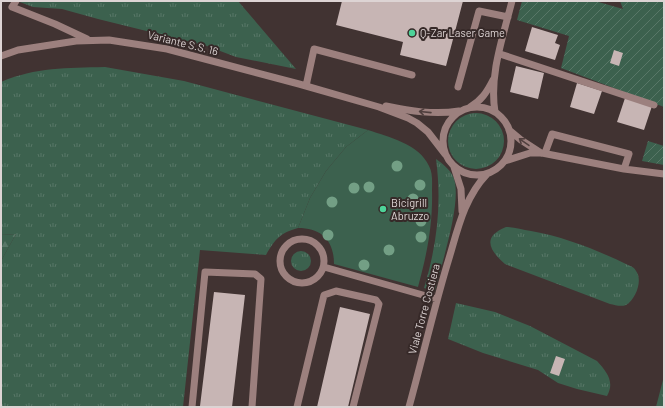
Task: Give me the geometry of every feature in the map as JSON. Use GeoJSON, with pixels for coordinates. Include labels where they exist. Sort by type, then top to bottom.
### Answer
{"type":"FeatureCollection","features":[{"type":"Feature","properties":{"kind":"street"},"geometry":{"type":"LineString","coordinates":[[16,1],[12,7],[55,24],[89,40]]}},
{"type":"Feature","properties":{"kind":"street"},"geometry":{"type":"LineString","coordinates":[[495,112],[494,77],[512,1]]}},
{"type":"Feature","properties":{"kind":"street"},"geometry":{"type":"LineString","coordinates":[[458,87],[478,11],[508,17]]}},
{"type":"Feature","properties":{"kind":"street","name":"Variante S.S. 16"},"geometry":{"type":"LineString","coordinates":[[1,56],[18,50],[44,45],[89,40],[109,40],[167,49],[379,107],[417,123],[428,132],[445,154]]}},
{"type":"Feature","properties":{"kind":"street"},"geometry":{"type":"LineString","coordinates":[[306,86],[314,49],[412,75]]}},
{"type":"Feature","properties":{"kind":"street"},"geometry":{"type":"LineString","coordinates":[[500,54],[654,105]]}},
{"type":"Feature","properties":{"kind":"street"},"geometry":{"type":"LineString","coordinates":[[494,77],[477,103],[455,115],[448,123],[443,138],[445,154],[454,166],[461,171],[469,174],[487,174],[497,169],[510,151],[511,140],[509,129]]}},
{"type":"Feature","properties":{"kind":"street","name":"Variante S.S. 16"},"geometry":{"type":"LineString","coordinates":[[356,100],[408,111],[434,113],[466,109]]}},
{"type":"Feature","properties":{"kind":"street"},"geometry":{"type":"LineString","coordinates":[[466,109],[483,107],[495,112],[504,120],[509,129],[521,140],[543,153]]}},
{"type":"Feature","properties":{"kind":"street"},"geometry":{"type":"LineString","coordinates":[[543,153],[552,134],[628,154],[624,169]]}},
{"type":"Feature","properties":{"kind":"street"},"geometry":{"type":"LineString","coordinates":[[504,161],[530,153],[543,153],[624,169],[664,174]]}},
{"type":"Feature","properties":{"kind":"street","name":"Viale Torre Costiera"},"geometry":{"type":"LineString","coordinates":[[454,166],[461,189],[461,217]]}},
{"type":"Feature","properties":{"kind":"street","name":"Viale Torre Costiera"},"geometry":{"type":"LineString","coordinates":[[409,407],[437,299],[461,217],[474,190],[487,174]]}},
{"type":"Feature","properties":{"kind":"street"},"geometry":{"type":"LineString","coordinates":[[300,238],[307,239],[319,246],[323,252],[324,267],[322,272],[314,280],[304,283],[292,281],[286,277],[282,271],[280,257],[282,250],[293,240],[300,238]]}},
{"type":"Feature","properties":{"kind":"street"},"geometry":{"type":"LineString","coordinates":[[324,267],[437,299]]}},
{"type":"Feature","properties":{"kind":"street"},"geometry":{"type":"LineString","coordinates":[[192,407],[205,272],[255,274],[261,279],[252,407]]}},
{"type":"Feature","properties":{"kind":"street"},"geometry":{"type":"LineString","coordinates":[[297,407],[324,295],[336,291],[376,300],[379,304],[353,407]]}},
{"type":"Feature","properties":{"kind":"green space"},"geometry":{"type":"Polygon","coordinates":[[[17,1],[238,1],[296,69],[236,57],[207,46],[62,9],[33,7],[17,1]]]}},
{"type":"Feature","properties":{"kind":"green space"},"geometry":{"type":"Polygon","coordinates":[[[522,1],[595,1],[623,9],[620,1],[664,1],[664,107],[561,68],[569,36],[517,20],[522,1]]]}},
{"type":"Feature","properties":{"kind":"green space"},"geometry":{"type":"Polygon","coordinates":[[[105,67],[184,81],[368,130],[346,147],[326,171],[310,198],[298,228],[279,237],[266,255],[200,250],[183,407],[1,407],[1,261],[16,234],[1,235],[1,82],[27,73],[52,69],[105,67]]]}},
{"type":"Feature","properties":{"kind":"green space"},"geometry":{"type":"Polygon","coordinates":[[[476,113],[491,118],[499,126],[504,141],[499,156],[491,164],[476,169],[461,164],[453,156],[448,141],[453,126],[461,118],[476,113]]]}},
{"type":"Feature","properties":{"kind":"green space"},"geometry":{"type":"Polygon","coordinates":[[[368,130],[403,142],[411,147],[424,158],[432,175],[432,203],[427,251],[418,287],[334,264],[332,248],[325,237],[313,230],[298,228],[310,198],[326,171],[346,147],[368,130]]]}},
{"type":"Feature","properties":{"kind":"green space"},"geometry":{"type":"Polygon","coordinates":[[[648,141],[664,146],[664,165],[642,161],[648,141]]]}},
{"type":"Feature","properties":{"kind":"green space"},"geometry":{"type":"Polygon","coordinates":[[[436,159],[451,173],[456,190],[450,234],[435,291],[424,288],[432,256],[437,224],[438,176],[436,159]]]}},
{"type":"Feature","properties":{"kind":"green space"},"geometry":{"type":"Polygon","coordinates":[[[506,227],[568,240],[593,249],[634,268],[638,275],[639,284],[633,298],[624,306],[610,304],[505,264],[495,254],[490,244],[493,235],[506,227]]]}},
{"type":"Feature","properties":{"kind":"green space"},"geometry":{"type":"Polygon","coordinates":[[[16,234],[1,261],[1,235],[16,234]]]}},
{"type":"Feature","properties":{"kind":"green space"},"geometry":{"type":"Polygon","coordinates":[[[297,251],[305,251],[311,257],[311,265],[305,271],[297,271],[291,265],[291,257],[297,251]]]}},
{"type":"Feature","properties":{"kind":"green space"},"geometry":{"type":"Polygon","coordinates":[[[456,303],[495,312],[530,326],[597,361],[609,377],[610,386],[607,396],[558,383],[538,370],[483,353],[448,339],[456,303]]]}},
{"type":"Feature","properties":{"kind":"green space"},"geometry":{"type":"Polygon","coordinates":[[[664,376],[664,407],[656,407],[664,376]]]}},
{"type":"Feature","properties":{"kind":"building","name":"Q-Zar Laser Game"},"geometry":{"type":"Polygon","coordinates":[[[342,1],[463,1],[446,66],[400,55],[403,42],[336,25],[342,1]]]}},
{"type":"Feature","properties":{"kind":"building"},"geometry":{"type":"Polygon","coordinates":[[[532,27],[558,35],[555,43],[560,45],[555,60],[525,51],[532,27]]]}},
{"type":"Feature","properties":{"kind":"building"},"geometry":{"type":"Polygon","coordinates":[[[614,50],[623,53],[619,66],[610,63],[614,50]]]}},
{"type":"Feature","properties":{"kind":"building"},"geometry":{"type":"Polygon","coordinates":[[[516,66],[544,73],[538,99],[510,92],[516,66]]]}},
{"type":"Feature","properties":{"kind":"building"},"geometry":{"type":"Polygon","coordinates":[[[577,83],[602,91],[594,114],[570,107],[577,83]]]}},
{"type":"Feature","properties":{"kind":"building"},"geometry":{"type":"Polygon","coordinates":[[[625,98],[652,106],[644,130],[617,122],[625,98]]]}},
{"type":"Feature","properties":{"kind":"building"},"geometry":{"type":"Polygon","coordinates":[[[214,292],[245,295],[232,407],[200,406],[214,292]]]}},
{"type":"Feature","properties":{"kind":"building"},"geometry":{"type":"Polygon","coordinates":[[[340,307],[370,314],[348,407],[317,407],[340,307]]]}},
{"type":"Feature","properties":{"kind":"building"},"geometry":{"type":"Polygon","coordinates":[[[556,356],[565,359],[559,376],[550,373],[556,356]]]}},
{"type":"Feature","properties":{"kind":"place","name":"Q-Zar Laser Game"},"geometry":{"type":"Point","coordinates":[412,33]}},
{"type":"Feature","properties":{"kind":"place","name":"Bicigrill Abruzzo"},"geometry":{"type":"Point","coordinates":[383,209]}}]}
